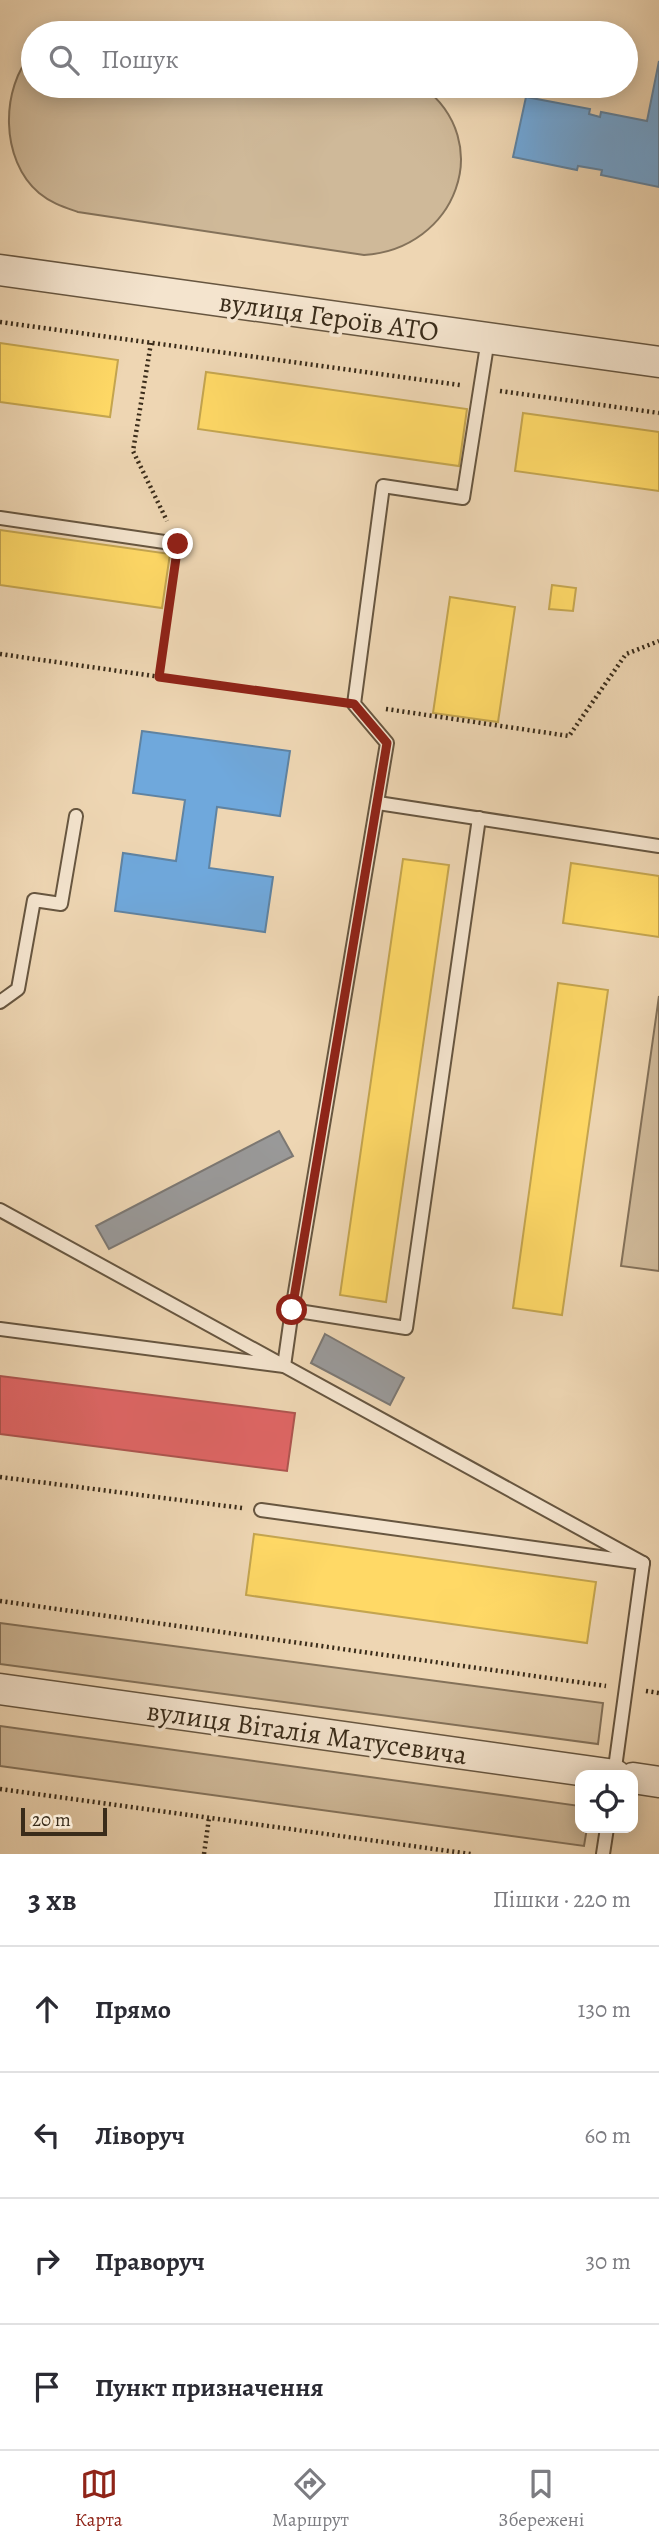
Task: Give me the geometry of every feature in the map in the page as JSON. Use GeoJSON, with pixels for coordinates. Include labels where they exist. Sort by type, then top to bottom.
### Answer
{"type":"FeatureCollection","features":[{"type":"Feature","properties":{"kind":"street","name":"вулиця Героїв АТО"},"geometry":{"type":"LineString","coordinates":[[0,270],[659,362]]}},
{"type":"Feature","properties":{"kind":"street","name":"вулиця Віталія Матусевича"},"geometry":{"type":"LineString","coordinates":[[0,1689],[578,1770]]}},
{"type":"Feature","properties":{"kind":"street"},"geometry":{"type":"LineString","coordinates":[[638,1779],[659,1782]]}},
{"type":"Feature","properties":{"kind":"lane"},"geometry":{"type":"LineString","coordinates":[[284,1366],[387,743],[354,704],[383,486],[463,498],[488,338]]}},
{"type":"Feature","properties":{"kind":"lane"},"geometry":{"type":"LineString","coordinates":[[0,518],[178,544]]}},
{"type":"Feature","properties":{"kind":"lane"},"geometry":{"type":"LineString","coordinates":[[378,803],[659,846]]}},
{"type":"Feature","properties":{"kind":"lane"},"geometry":{"type":"LineString","coordinates":[[0,1003],[18,989],[34,900],[61,904],[76,817]]}},
{"type":"Feature","properties":{"kind":"lane"},"geometry":{"type":"LineString","coordinates":[[292,1310],[406,1328],[479,818]]}},
{"type":"Feature","properties":{"kind":"lane"},"geometry":{"type":"LineString","coordinates":[[0,1210],[643,1563]]}},
{"type":"Feature","properties":{"kind":"lane"},"geometry":{"type":"LineString","coordinates":[[0,1329],[284,1366]]}},
{"type":"Feature","properties":{"kind":"lane"},"geometry":{"type":"LineString","coordinates":[[261,1510],[643,1563]]}},
{"type":"Feature","properties":{"kind":"lane"},"geometry":{"type":"LineString","coordinates":[[615,1770],[643,1563]]}},
{"type":"Feature","properties":{"kind":"lane"},"geometry":{"type":"LineString","coordinates":[[603,1854],[606,1833]]}},
{"type":"Feature","properties":{"kind":"path"},"geometry":{"type":"LineString","coordinates":[[0,322],[659,413]]}},
{"type":"Feature","properties":{"kind":"path"},"geometry":{"type":"LineString","coordinates":[[151,343],[133,451],[178,544],[159,677]]}},
{"type":"Feature","properties":{"kind":"path"},"geometry":{"type":"LineString","coordinates":[[0,654],[569,736],[626,654],[659,642]]}},
{"type":"Feature","properties":{"kind":"path"},"geometry":{"type":"LineString","coordinates":[[0,1477],[261,1510]]}},
{"type":"Feature","properties":{"kind":"path"},"geometry":{"type":"LineString","coordinates":[[0,1601],[659,1693]]}},
{"type":"Feature","properties":{"kind":"path"},"geometry":{"type":"LineString","coordinates":[[0,1789],[471,1854]]}},
{"type":"Feature","properties":{"kind":"path"},"geometry":{"type":"LineString","coordinates":[[204,1854],[209,1818]]}},
{"type":"Feature","properties":{"kind":"shaded area"},"geometry":{"type":"Polygon","coordinates":[[[21,70],[21,98],[434,98],[445,109],[458,135],[461,162],[456,189],[443,214],[422,234],[396,248],[364,255],[78,212],[39,193],[26,179],[17,162],[9,124],[15,85],[21,70]]]}},
{"type":"Feature","properties":{"kind":"shaded area"},"geometry":{"type":"Polygon","coordinates":[[[659,996],[659,1271],[621,1266],[659,996]]]}},
{"type":"Feature","properties":{"kind":"shaded area"},"geometry":{"type":"Polygon","coordinates":[[[0,1623],[603,1703],[598,1744],[0,1664],[0,1623]]]}},
{"type":"Feature","properties":{"kind":"shaded area"},"geometry":{"type":"Polygon","coordinates":[[[0,1726],[575,1805],[575,1833],[586,1833],[584,1846],[0,1766],[0,1726]]]}},
{"type":"Feature","properties":{"kind":"building: Житло"},"geometry":{"type":"Polygon","coordinates":[[[0,343],[118,360],[110,417],[0,402],[0,343]]]}},
{"type":"Feature","properties":{"kind":"building: Житло"},"geometry":{"type":"Polygon","coordinates":[[[206,372],[467,409],[459,466],[198,429],[206,372]]]}},
{"type":"Feature","properties":{"kind":"building: Житло"},"geometry":{"type":"Polygon","coordinates":[[[523,413],[659,432],[659,491],[515,471],[523,413]]]}},
{"type":"Feature","properties":{"kind":"building: Житло"},"geometry":{"type":"Polygon","coordinates":[[[0,530],[170,554],[162,608],[0,585],[0,530]]]}},
{"type":"Feature","properties":{"kind":"building: Житло"},"geometry":{"type":"Polygon","coordinates":[[[552,585],[576,588],[573,611],[549,609],[552,585]]]}},
{"type":"Feature","properties":{"kind":"building: Житло"},"geometry":{"type":"Polygon","coordinates":[[[450,597],[515,607],[498,722],[433,713],[450,597]]]}},
{"type":"Feature","properties":{"kind":"building: Житло"},"geometry":{"type":"Polygon","coordinates":[[[403,859],[449,865],[386,1302],[340,1295],[403,859]]]}},
{"type":"Feature","properties":{"kind":"building: Житло"},"geometry":{"type":"Polygon","coordinates":[[[571,863],[659,876],[659,937],[563,923],[571,863]]]}},
{"type":"Feature","properties":{"kind":"building: Житло"},"geometry":{"type":"Polygon","coordinates":[[[558,983],[608,990],[562,1315],[513,1308],[558,983]]]}},
{"type":"Feature","properties":{"kind":"building: Житло"},"geometry":{"type":"Polygon","coordinates":[[[254,1534],[596,1582],[587,1643],[246,1595],[254,1534]]]}},
{"type":"Feature","properties":{"kind":"building: Торгівля"},"geometry":{"type":"Polygon","coordinates":[[[0,1376],[295,1413],[287,1471],[0,1434],[0,1376]]]}},
{"type":"Feature","properties":{"kind":"building: Школи"},"geometry":{"type":"Polygon","coordinates":[[[659,61],[659,187],[601,175],[602,170],[578,166],[577,170],[513,157],[526,98],[590,109],[589,114],[600,117],[601,112],[647,121],[659,61]]]}},
{"type":"Feature","properties":{"kind":"building: Школи"},"geometry":{"type":"Polygon","coordinates":[[[142,731],[290,751],[280,816],[217,807],[209,868],[273,877],[265,932],[115,911],[123,853],[176,861],[185,800],[133,793],[142,731]]]}},
{"type":"Feature","properties":{"kind":"building: Промзона"},"geometry":{"type":"Polygon","coordinates":[[[279,1131],[293,1156],[109,1249],[96,1226],[279,1131]]]}},
{"type":"Feature","properties":{"kind":"building: Промзона"},"geometry":{"type":"Polygon","coordinates":[[[325,1334],[404,1378],[390,1405],[311,1363],[325,1334]]]}},
{"type":"Feature","properties":{"kind":"route"},"geometry":{"type":"LineString","coordinates":[[178,544],[159,677],[354,704],[387,743],[292,1310]]}}]}
